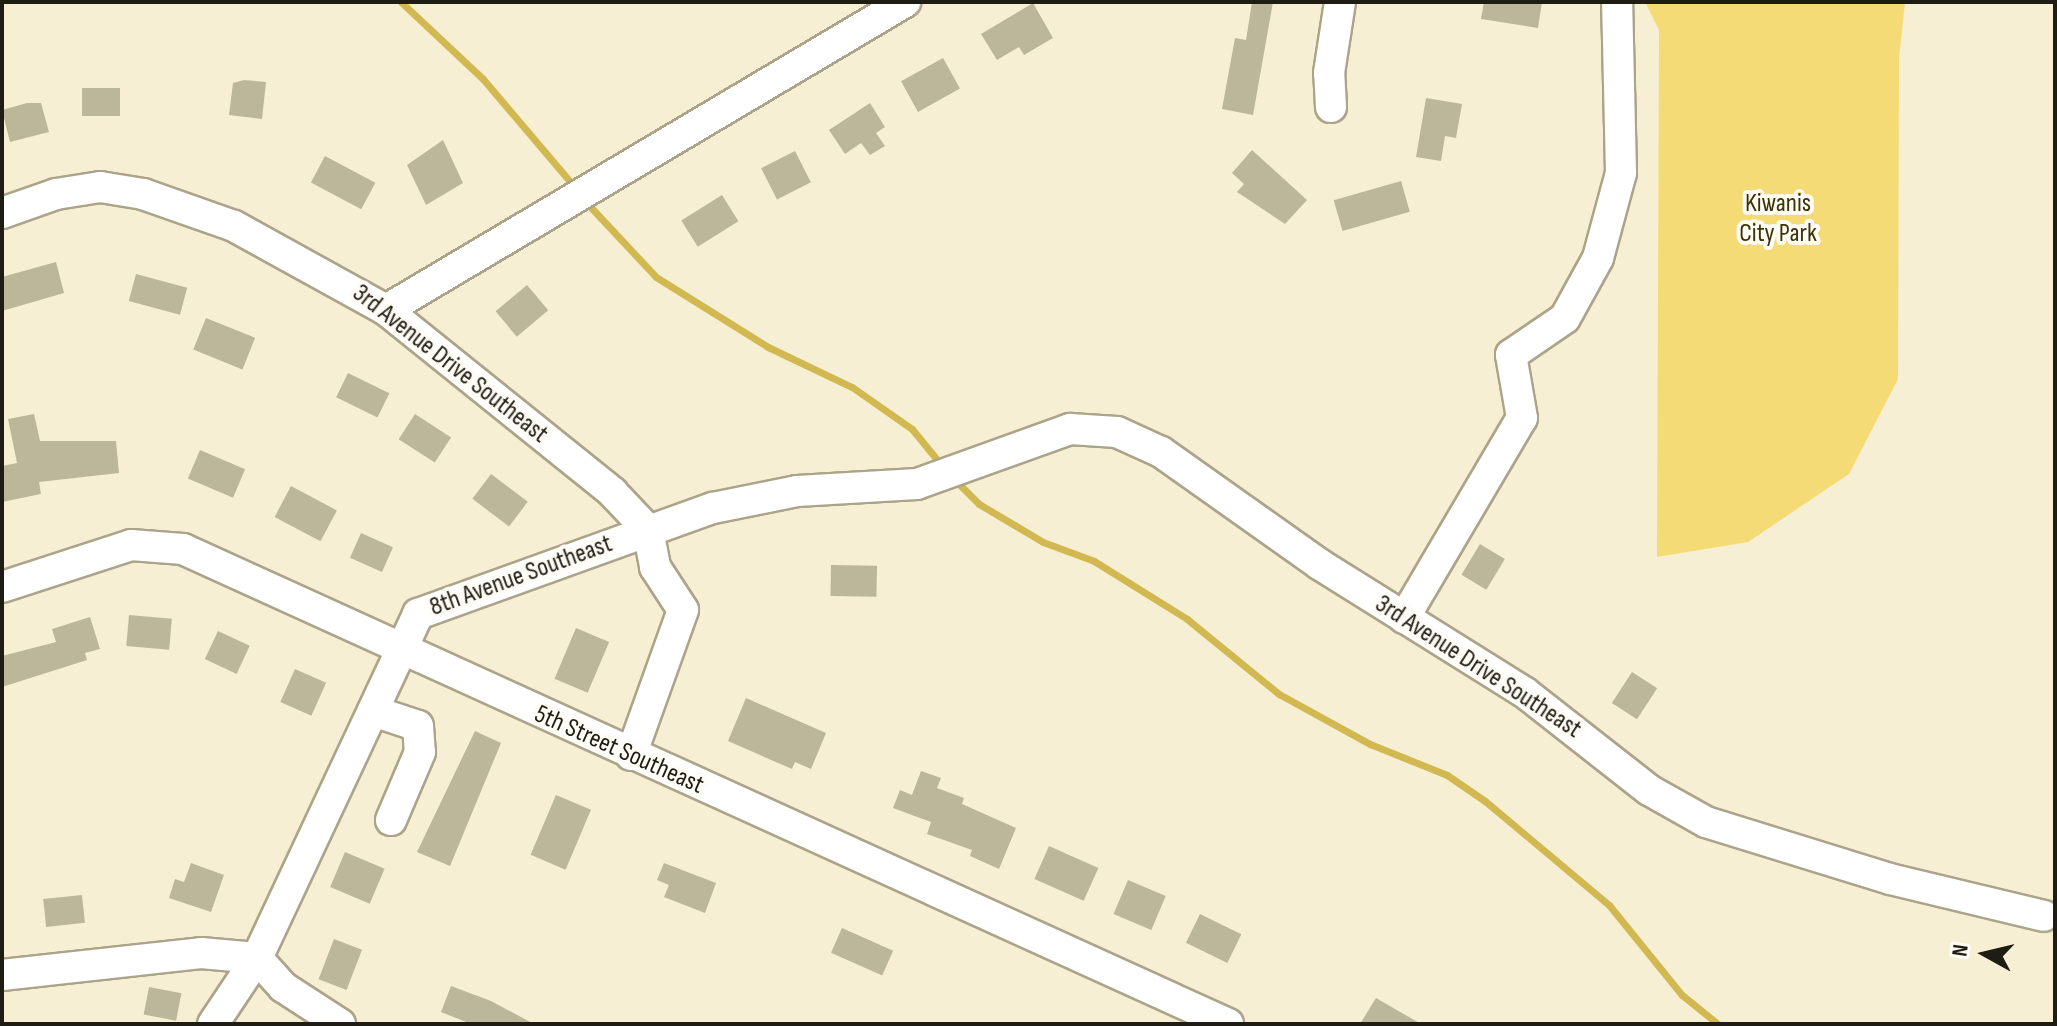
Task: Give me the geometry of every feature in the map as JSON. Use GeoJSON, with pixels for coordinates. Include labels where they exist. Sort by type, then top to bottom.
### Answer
{"type":"FeatureCollection","features":[{"type":"Feature","properties":{"kind":"street"},"geometry":{"type":"LineString","coordinates":[[386,310],[861,14],[905,2]]}},
{"type":"Feature","properties":{"kind":"street"},"geometry":{"type":"LineString","coordinates":[[1331,107],[1329,73],[1340,2]]}},
{"type":"Feature","properties":{"kind":"street"},"geometry":{"type":"LineString","coordinates":[[1404,618],[1522,418],[1511,355],[1565,318],[1598,258],[1621,173],[1617,2]]}},
{"type":"Feature","properties":{"kind":"street","name":"3rd Avenue Drive Southeast"},"geometry":{"type":"LineString","coordinates":[[2,213],[78,189],[143,194],[280,248],[386,310],[612,492],[648,530]]}},
{"type":"Feature","properties":{"kind":"street","name":"3rd Avenue Drive Southeast"},"geometry":{"type":"LineString","coordinates":[[1019,444],[1070,429],[1117,432],[1161,452],[1404,618],[1524,692],[1649,790],[1706,822],[1890,879],[2044,916]]}},
{"type":"Feature","properties":{"kind":"street","name":"8th Avenue Southeast"},"geometry":{"type":"LineString","coordinates":[[213,1024],[257,958],[418,614],[648,530],[768,495],[917,484],[1019,444]]}},
{"type":"Feature","properties":{"kind":"street"},"geometry":{"type":"LineString","coordinates":[[631,755],[683,610],[655,567],[648,530]]}},
{"type":"Feature","properties":{"kind":"street","name":"5th Street Southeast"},"geometry":{"type":"LineString","coordinates":[[2,587],[100,552],[152,544],[183,549],[1228,1024]]}},
{"type":"Feature","properties":{"kind":"street"},"geometry":{"type":"LineString","coordinates":[[373,711],[418,726],[420,752],[391,820]]}},
{"type":"Feature","properties":{"kind":"street"},"geometry":{"type":"LineString","coordinates":[[2,975],[201,953],[257,958],[283,987],[340,1024]]}},
{"type":"Feature","properties":{"kind":"green space","name":"Kiwanis City Park"},"geometry":{"type":"Polygon","coordinates":[[[1645,2],[1905,2],[1899,58],[1898,379],[1849,474],[1748,542],[1657,557],[1659,30],[1645,2]]]}},
{"type":"Feature","properties":{"kind":"building"},"geometry":{"type":"Polygon","coordinates":[[[1252,2],[1273,2],[1253,115],[1222,109],[1235,38],[1246,40],[1252,2]]]}},
{"type":"Feature","properties":{"kind":"building"},"geometry":{"type":"Polygon","coordinates":[[[1484,2],[1542,2],[1538,28],[1481,19],[1484,2]]]}},
{"type":"Feature","properties":{"kind":"building"},"geometry":{"type":"Polygon","coordinates":[[[1033,3],[1053,38],[1024,55],[1019,47],[997,60],[981,34],[1033,3]]]}},
{"type":"Feature","properties":{"kind":"building"},"geometry":{"type":"Polygon","coordinates":[[[943,58],[960,89],[918,112],[901,81],[943,58]]]}},
{"type":"Feature","properties":{"kind":"building"},"geometry":{"type":"Polygon","coordinates":[[[244,80],[266,82],[262,119],[229,115],[233,83],[244,80]]]}},
{"type":"Feature","properties":{"kind":"building"},"geometry":{"type":"Polygon","coordinates":[[[82,88],[120,88],[120,116],[82,116],[82,88]]]}},
{"type":"Feature","properties":{"kind":"building"},"geometry":{"type":"Polygon","coordinates":[[[1426,98],[1462,104],[1456,138],[1445,136],[1441,161],[1416,157],[1426,98]]]}},
{"type":"Feature","properties":{"kind":"building"},"geometry":{"type":"Polygon","coordinates":[[[27,103],[41,103],[49,132],[10,142],[2,110],[27,103]]]}},
{"type":"Feature","properties":{"kind":"building"},"geometry":{"type":"Polygon","coordinates":[[[870,103],[885,127],[876,133],[885,146],[870,155],[861,143],[845,154],[829,130],[870,103]]]}},
{"type":"Feature","properties":{"kind":"building"},"geometry":{"type":"Polygon","coordinates":[[[443,140],[463,183],[426,205],[407,165],[443,140]]]}},
{"type":"Feature","properties":{"kind":"building"},"geometry":{"type":"Polygon","coordinates":[[[1252,150],[1307,200],[1285,224],[1237,192],[1244,184],[1232,173],[1252,150]]]}},
{"type":"Feature","properties":{"kind":"building"},"geometry":{"type":"Polygon","coordinates":[[[795,151],[811,182],[777,199],[761,168],[795,151]]]}},
{"type":"Feature","properties":{"kind":"building"},"geometry":{"type":"Polygon","coordinates":[[[325,156],[375,183],[361,209],[311,182],[325,156]]]}},
{"type":"Feature","properties":{"kind":"building"},"geometry":{"type":"Polygon","coordinates":[[[1401,181],[1410,212],[1343,231],[1334,200],[1401,181]]]}},
{"type":"Feature","properties":{"kind":"building"},"geometry":{"type":"Polygon","coordinates":[[[722,195],[738,221],[698,247],[681,220],[722,195]]]}},
{"type":"Feature","properties":{"kind":"building"},"geometry":{"type":"Polygon","coordinates":[[[56,262],[64,293],[2,311],[2,277],[56,262]]]}},
{"type":"Feature","properties":{"kind":"building"},"geometry":{"type":"Polygon","coordinates":[[[136,274],[187,288],[180,315],[129,301],[136,274]]]}},
{"type":"Feature","properties":{"kind":"building"},"geometry":{"type":"Polygon","coordinates":[[[527,285],[548,310],[517,337],[496,311],[527,285]]]}},
{"type":"Feature","properties":{"kind":"building"},"geometry":{"type":"Polygon","coordinates":[[[206,318],[255,338],[242,369],[193,350],[206,318]]]}},
{"type":"Feature","properties":{"kind":"building"},"geometry":{"type":"Polygon","coordinates":[[[348,373],[389,393],[378,417],[336,397],[348,373]]]}},
{"type":"Feature","properties":{"kind":"building"},"geometry":{"type":"Polygon","coordinates":[[[34,414],[40,441],[116,441],[119,473],[39,482],[41,494],[2,502],[2,466],[17,463],[8,419],[34,414]]]}},
{"type":"Feature","properties":{"kind":"building"},"geometry":{"type":"Polygon","coordinates":[[[415,414],[451,437],[435,463],[399,439],[415,414]]]}},
{"type":"Feature","properties":{"kind":"building"},"geometry":{"type":"Polygon","coordinates":[[[200,450],[245,469],[233,498],[188,479],[200,450]]]}},
{"type":"Feature","properties":{"kind":"building"},"geometry":{"type":"Polygon","coordinates":[[[491,474],[528,502],[509,526],[472,499],[491,474]]]}},
{"type":"Feature","properties":{"kind":"building"},"geometry":{"type":"Polygon","coordinates":[[[291,486],[337,510],[320,541],[275,517],[291,486]]]}},
{"type":"Feature","properties":{"kind":"building"},"geometry":{"type":"Polygon","coordinates":[[[361,533],[393,547],[382,572],[350,558],[361,533]]]}},
{"type":"Feature","properties":{"kind":"building"},"geometry":{"type":"Polygon","coordinates":[[[1480,544],[1505,559],[1486,590],[1461,575],[1480,544]]]}},
{"type":"Feature","properties":{"kind":"building"},"geometry":{"type":"Polygon","coordinates":[[[831,565],[877,566],[876,597],[830,596],[831,565]]]}},
{"type":"Feature","properties":{"kind":"building"},"geometry":{"type":"Polygon","coordinates":[[[129,615],[172,619],[169,650],[126,646],[129,615]]]}},
{"type":"Feature","properties":{"kind":"building"},"geometry":{"type":"Polygon","coordinates":[[[90,617],[100,649],[85,653],[87,660],[2,687],[2,656],[56,642],[52,629],[90,617]]]}},
{"type":"Feature","properties":{"kind":"building"},"geometry":{"type":"Polygon","coordinates":[[[576,628],[609,642],[588,693],[555,679],[576,628]]]}},
{"type":"Feature","properties":{"kind":"building"},"geometry":{"type":"Polygon","coordinates":[[[218,631],[250,646],[237,674],[205,659],[218,631]]]}},
{"type":"Feature","properties":{"kind":"building"},"geometry":{"type":"Polygon","coordinates":[[[295,669],[326,683],[311,716],[280,702],[295,669]]]}},
{"type":"Feature","properties":{"kind":"building"},"geometry":{"type":"Polygon","coordinates":[[[1632,672],[1657,688],[1637,719],[1612,703],[1632,672]]]}},
{"type":"Feature","properties":{"kind":"building"},"geometry":{"type":"Polygon","coordinates":[[[746,698],[826,733],[811,769],[795,762],[792,769],[728,741],[746,698]]]}},
{"type":"Feature","properties":{"kind":"building"},"geometry":{"type":"Polygon","coordinates":[[[475,731],[501,743],[450,866],[417,852],[475,731]]]}},
{"type":"Feature","properties":{"kind":"building"},"geometry":{"type":"Polygon","coordinates":[[[921,771],[941,778],[937,788],[964,798],[962,804],[1016,828],[999,869],[970,856],[972,850],[927,834],[931,822],[893,808],[900,790],[912,795],[921,771]]]}},
{"type":"Feature","properties":{"kind":"building"},"geometry":{"type":"Polygon","coordinates":[[[556,795],[591,810],[566,870],[531,855],[556,795]]]}},
{"type":"Feature","properties":{"kind":"building"},"geometry":{"type":"Polygon","coordinates":[[[1049,846],[1098,868],[1084,901],[1034,879],[1049,846]]]}},
{"type":"Feature","properties":{"kind":"building"},"geometry":{"type":"Polygon","coordinates":[[[345,852],[385,869],[370,904],[330,887],[345,852]]]}},
{"type":"Feature","properties":{"kind":"building"},"geometry":{"type":"Polygon","coordinates":[[[191,863],[224,875],[211,912],[169,898],[175,879],[184,882],[191,863]]]}},
{"type":"Feature","properties":{"kind":"building"},"geometry":{"type":"Polygon","coordinates":[[[664,863],[716,883],[705,913],[664,897],[669,885],[657,880],[664,863]]]}},
{"type":"Feature","properties":{"kind":"building"},"geometry":{"type":"Polygon","coordinates":[[[1128,880],[1166,896],[1151,930],[1114,914],[1128,880]]]}},
{"type":"Feature","properties":{"kind":"building"},"geometry":{"type":"Polygon","coordinates":[[[82,895],[85,923],[46,927],[43,899],[82,895]]]}},
{"type":"Feature","properties":{"kind":"building"},"geometry":{"type":"Polygon","coordinates":[[[1200,914],[1241,934],[1227,963],[1186,943],[1200,914]]]}},
{"type":"Feature","properties":{"kind":"building"},"geometry":{"type":"Polygon","coordinates":[[[842,928],[893,951],[882,975],[831,953],[842,928]]]}},
{"type":"Feature","properties":{"kind":"building"},"geometry":{"type":"Polygon","coordinates":[[[334,939],[362,950],[347,990],[319,979],[334,939]]]}},
{"type":"Feature","properties":{"kind":"building"},"geometry":{"type":"Polygon","coordinates":[[[451,986],[491,1001],[534,1024],[471,1024],[441,1012],[451,986]]]}},
{"type":"Feature","properties":{"kind":"building"},"geometry":{"type":"Polygon","coordinates":[[[149,987],[181,993],[176,1021],[144,1014],[149,987]]]}},
{"type":"Feature","properties":{"kind":"building"},"geometry":{"type":"Polygon","coordinates":[[[1376,998],[1421,1024],[1360,1024],[1376,998]]]}},
{"type":"Feature","properties":{"kind":"waterway"},"geometry":{"type":"LineString","coordinates":[[401,2],[483,79],[577,190]]}},
{"type":"Feature","properties":{"kind":"waterway"},"geometry":{"type":"LineString","coordinates":[[584,200],[656,277],[768,347],[852,387],[912,429],[943,467]]}},
{"type":"Feature","properties":{"kind":"waterway"},"geometry":{"type":"LineString","coordinates":[[954,479],[979,504],[1043,542],[1094,561],[1187,619],[1279,694],[1370,744],[1447,775],[1485,801],[1609,905],[1682,995],[1718,1024]]}}]}
